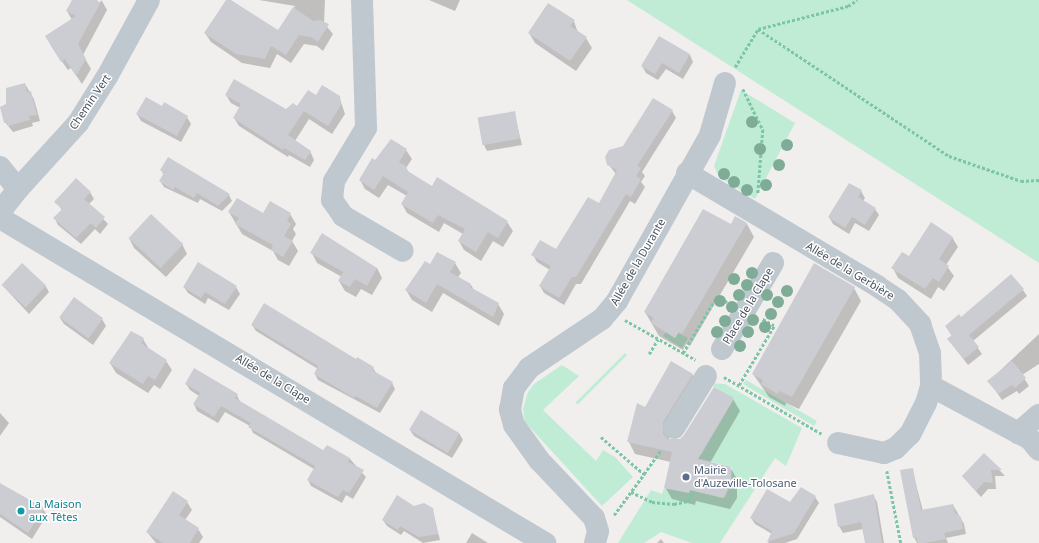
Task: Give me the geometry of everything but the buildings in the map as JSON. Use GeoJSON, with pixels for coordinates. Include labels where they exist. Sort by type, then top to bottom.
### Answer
{"type":"FeatureCollection","features":[{"type":"Feature","properties":{"kind":"street","name":"Chemin Vert"},"geometry":{"type":"LineString","coordinates":[[0,212],[18,189],[78,123],[108,75],[149,0]]}},
{"type":"Feature","properties":{"kind":"street"},"geometry":{"type":"LineString","coordinates":[[362,0],[366,128],[334,181],[332,200],[343,216],[403,251]]}},
{"type":"Feature","properties":{"kind":"street","name":"Allée de la Durante"},"geometry":{"type":"LineString","coordinates":[[594,543],[598,531],[594,518],[539,460],[514,426],[510,410],[514,388],[529,368],[593,325],[609,311],[710,135],[725,83]]}},
{"type":"Feature","properties":{"kind":"street"},"geometry":{"type":"LineString","coordinates":[[0,167],[18,189]]}},
{"type":"Feature","properties":{"kind":"street","name":"Allée de la Gerbière"},"geometry":{"type":"LineString","coordinates":[[688,174],[877,286],[910,310],[926,338],[931,366],[931,386],[926,403],[910,434],[896,448],[884,453]]}},
{"type":"Feature","properties":{"kind":"street","name":"Allée de la Clape"},"geometry":{"type":"LineString","coordinates":[[0,218],[545,543]]}},
{"type":"Feature","properties":{"kind":"street","name":"Place de la Clape"},"geometry":{"type":"LineString","coordinates":[[674,428],[790,234]]}},
{"type":"Feature","properties":{"kind":"street"},"geometry":{"type":"LineString","coordinates":[[931,386],[1030,439],[1039,450]]}},
{"type":"Feature","properties":{"kind":"street"},"geometry":{"type":"LineString","coordinates":[[1018,433],[1039,416]]}},
{"type":"Feature","properties":{"kind":"street"},"geometry":{"type":"LineString","coordinates":[[838,443],[884,453]]}},
{"type":"Feature","properties":{"kind":"path"},"geometry":{"type":"LineString","coordinates":[[753,212],[757,200],[763,130],[744,90],[725,83],[758,29],[848,6],[857,0]]}},
{"type":"Feature","properties":{"kind":"path"},"geometry":{"type":"LineString","coordinates":[[758,29],[949,156],[1021,181],[1039,180]]}},
{"type":"Feature","properties":{"kind":"path"},"geometry":{"type":"LineString","coordinates":[[683,353],[717,296],[774,326],[739,385]]}},
{"type":"Feature","properties":{"kind":"path"},"geometry":{"type":"LineString","coordinates":[[649,354],[658,338]]}},
{"type":"Feature","properties":{"kind":"path"},"geometry":{"type":"LineString","coordinates":[[601,437],[644,474]]}},
{"type":"Feature","properties":{"kind":"path"},"geometry":{"type":"LineString","coordinates":[[613,517],[661,450]]}},
{"type":"Feature","properties":{"kind":"path"},"geometry":{"type":"LineString","coordinates":[[884,453],[901,543]]}},
{"type":"Feature","properties":{"kind":"path"},"geometry":{"type":"LineString","coordinates":[[631,492],[652,502],[674,504],[688,501],[694,491]]}},
{"type":"Feature","properties":{"kind":"green space"},"geometry":{"type":"Polygon","coordinates":[[[627,0],[1039,0],[1039,263],[627,0]]]}},
{"type":"Feature","properties":{"kind":"green space"},"geometry":{"type":"Polygon","coordinates":[[[741,90],[795,123],[755,199],[719,177],[714,166],[741,90]]]}},
{"type":"Feature","properties":{"kind":"green space"},"geometry":{"type":"Polygon","coordinates":[[[666,332],[678,333],[688,338],[682,348],[663,336],[666,332]]]}},
{"type":"Feature","properties":{"kind":"green space"},"geometry":{"type":"Polygon","coordinates":[[[625,353],[627,355],[578,405],[576,402],[625,353]]]}},
{"type":"Feature","properties":{"kind":"green space"},"geometry":{"type":"Polygon","coordinates":[[[562,365],[579,376],[543,410],[596,461],[603,450],[615,457],[633,477],[602,506],[525,422],[523,409],[528,392],[534,384],[562,365]]]}},
{"type":"Feature","properties":{"kind":"green space"},"geometry":{"type":"Polygon","coordinates":[[[746,380],[817,421],[814,426],[743,384],[746,380]]]}},
{"type":"Feature","properties":{"kind":"green space"},"geometry":{"type":"Polygon","coordinates":[[[708,383],[725,384],[802,428],[786,466],[775,458],[720,543],[692,543],[661,532],[644,543],[618,543],[651,490],[662,494],[664,488],[689,493],[690,490],[725,498],[731,483],[732,467],[692,457],[693,451],[701,455],[734,399],[708,383]]]}},
{"type":"Feature","properties":{"kind":"place","name":"Mairie d'Auzeville-Tolosane"},"geometry":{"type":"Point","coordinates":[686,477]}},
{"type":"Feature","properties":{"kind":"place","name":"La Maison aux Têtes"},"geometry":{"type":"Point","coordinates":[21,511]}}]}
